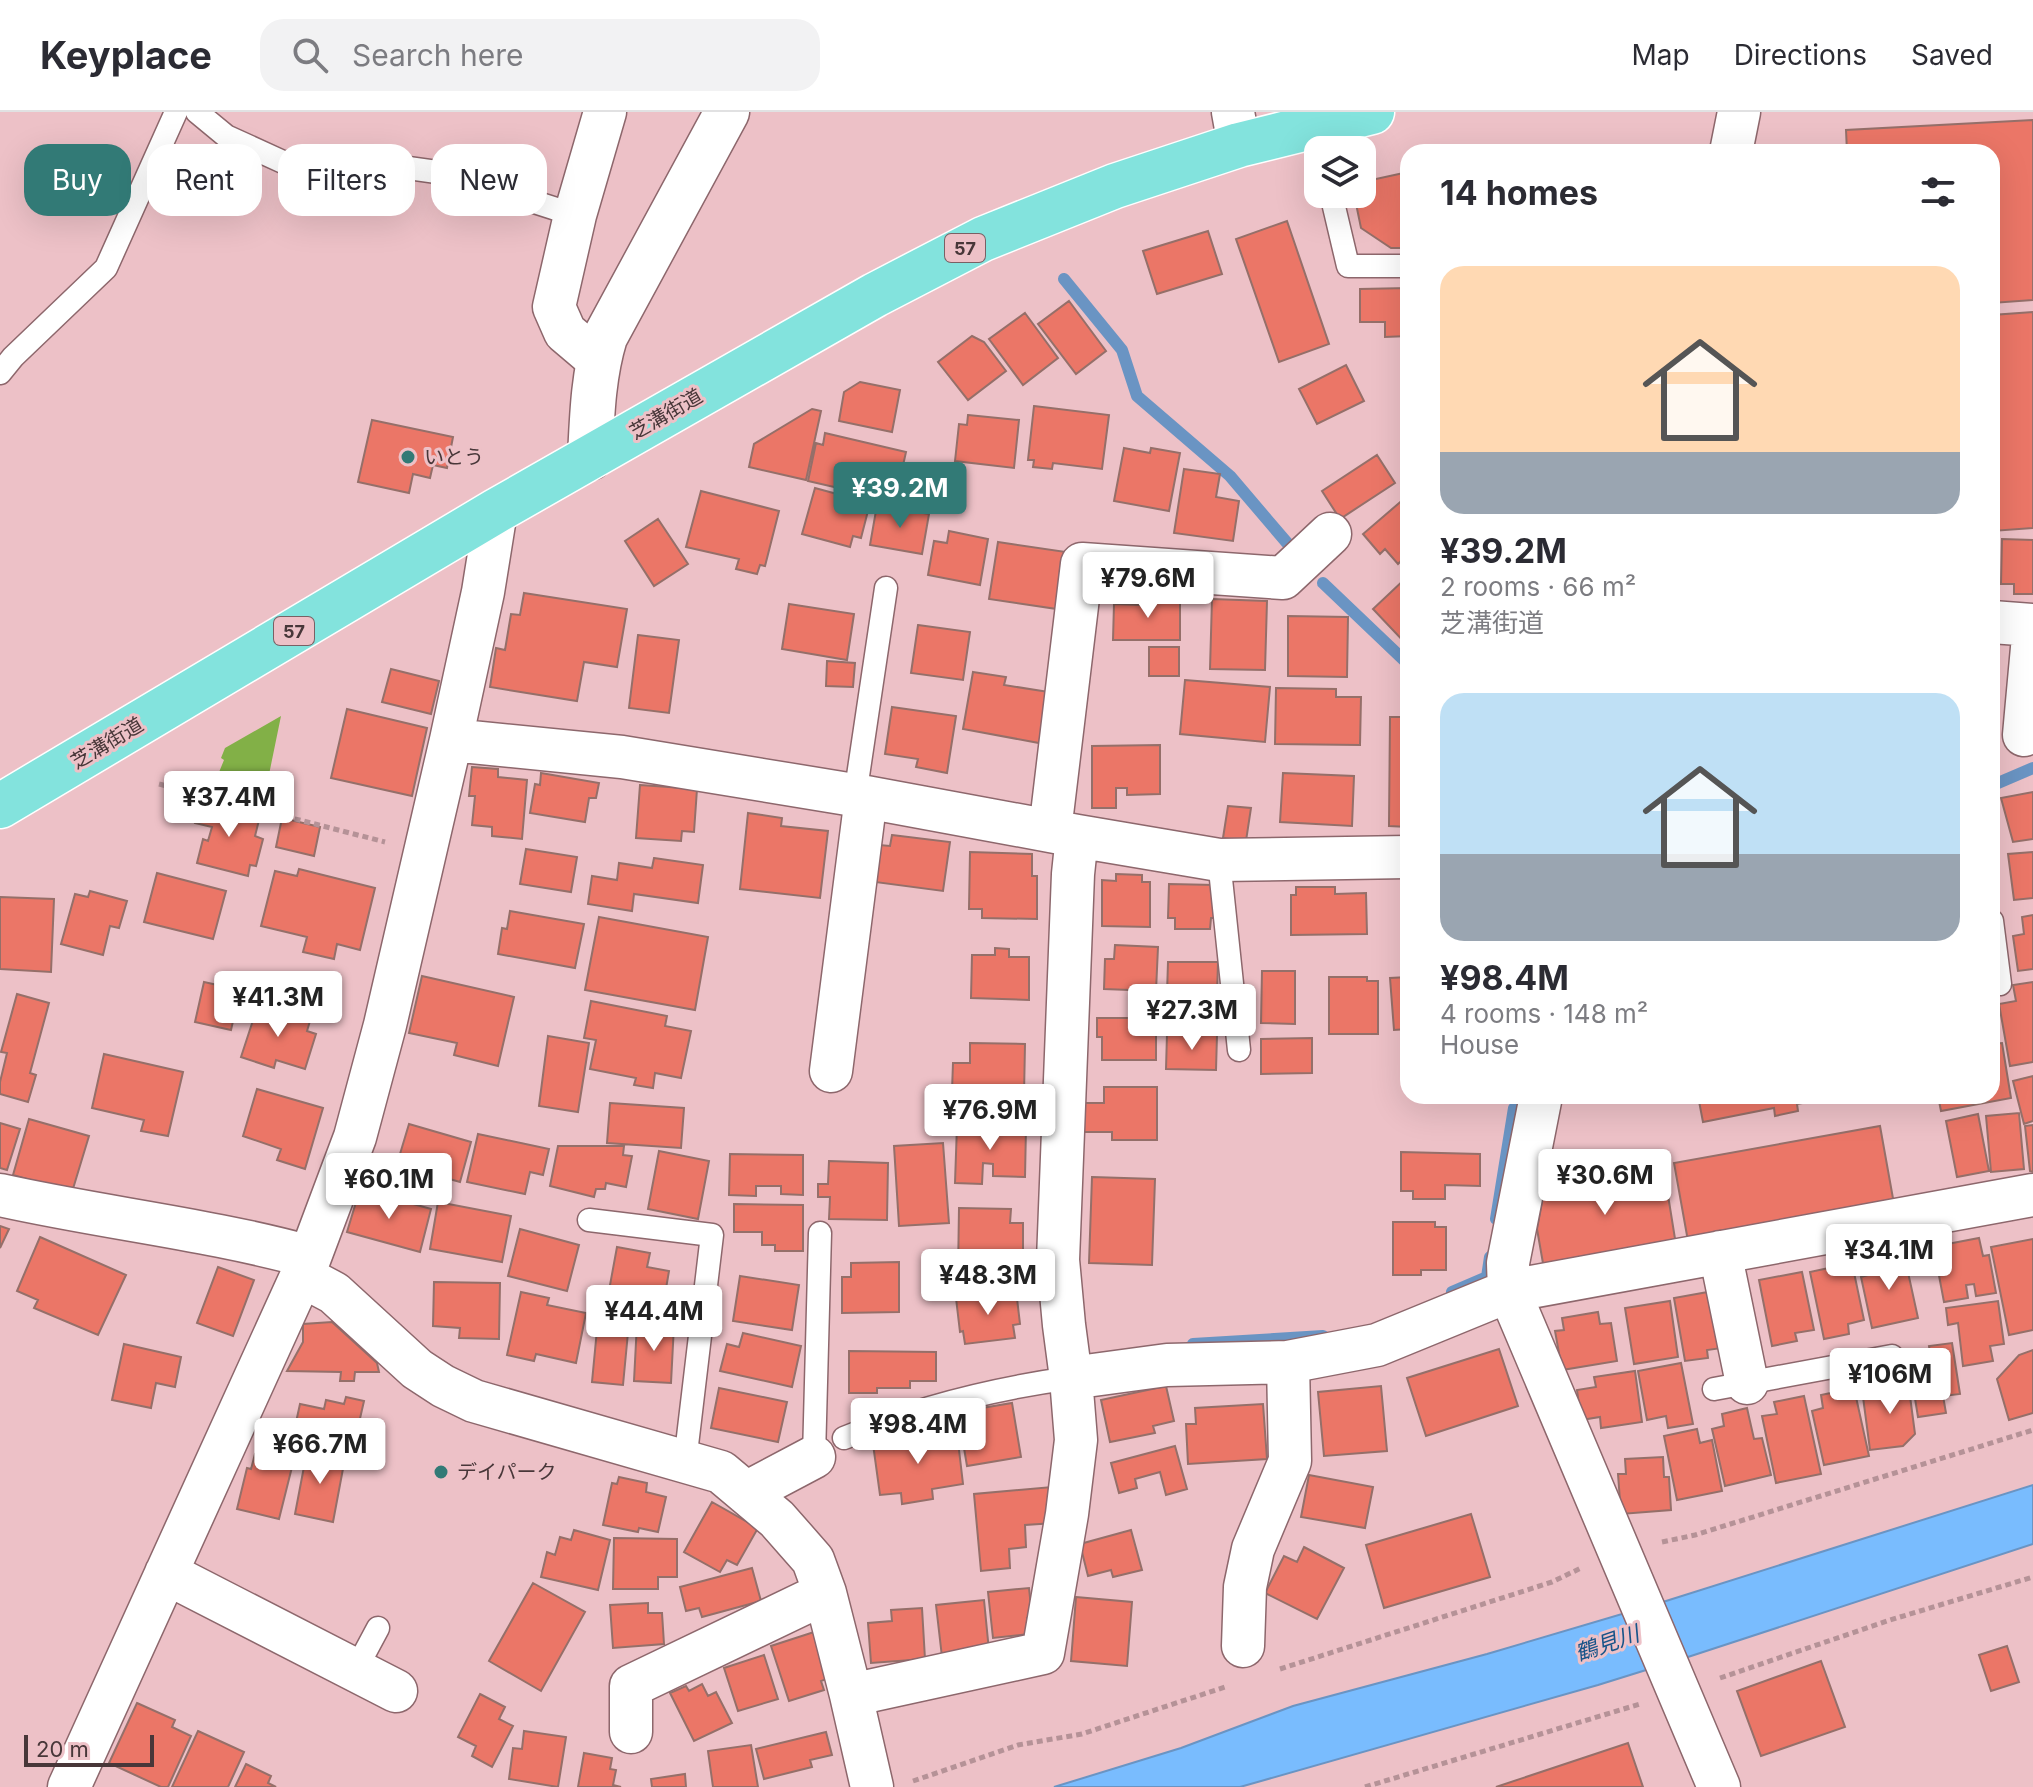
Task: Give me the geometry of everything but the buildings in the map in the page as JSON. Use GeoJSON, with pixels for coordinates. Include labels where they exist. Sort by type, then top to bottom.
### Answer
{"type":"FeatureCollection","features":[{"type":"Feature","properties":{"kind":"main road"},"geometry":{"type":"LineString","coordinates":[[590,458],[598,360],[605,337],[727,112]]}},
{"type":"Feature","properties":{"kind":"main road","name":"芝溝街道"},"geometry":{"type":"LineString","coordinates":[[1322,136],[1372,112]]}},
{"type":"Feature","properties":{"kind":"main road","name":"芝溝街道"},"geometry":{"type":"LineString","coordinates":[[0,806],[496,511],[875,295],[983,239],[1115,186],[1236,128],[1304,136]]}},
{"type":"Feature","properties":{"kind":"street"},"geometry":{"type":"LineString","coordinates":[[598,360],[565,332],[554,307],[575,215],[605,112]]}},
{"type":"Feature","properties":{"kind":"street"},"geometry":{"type":"LineString","coordinates":[[1733,144],[1739,112]]}},
{"type":"Feature","properties":{"kind":"street"},"geometry":{"type":"LineString","coordinates":[[69,1787],[306,1267],[355,1137],[385,1025],[451,740],[483,592],[496,511]]}},
{"type":"Feature","properties":{"kind":"street"},"geometry":{"type":"LineString","coordinates":[[851,1695],[1043,1653],[1067,1514],[1076,1440],[1058,1260],[1073,874],[1064,834],[1082,564],[1283,578],[1330,534]]}},
{"type":"Feature","properties":{"kind":"street"},"geometry":{"type":"LineString","coordinates":[[2000,623],[2033,625]]}},
{"type":"Feature","properties":{"kind":"street"},"geometry":{"type":"LineString","coordinates":[[2016,739],[2033,637]]}},
{"type":"Feature","properties":{"kind":"street"},"geometry":{"type":"LineString","coordinates":[[451,740],[622,757],[1219,860],[1400,857]]}},
{"type":"Feature","properties":{"kind":"street"},"geometry":{"type":"LineString","coordinates":[[831,1071],[860,796]]}},
{"type":"Feature","properties":{"kind":"street"},"geometry":{"type":"LineString","coordinates":[[1539,1104],[1508,1263],[1509,1291],[1719,1787]]}},
{"type":"Feature","properties":{"kind":"street"},"geometry":{"type":"LineString","coordinates":[[0,1195],[272,1247],[306,1267],[417,1369],[443,1386],[474,1401],[721,1472],[777,1519],[813,1560],[825,1593],[872,1787]]}},
{"type":"Feature","properties":{"kind":"street"},"geometry":{"type":"LineString","coordinates":[[1071,1378],[1167,1365],[1288,1362],[1377,1345],[1509,1291],[2033,1195]]}},
{"type":"Feature","properties":{"kind":"street"},"geometry":{"type":"LineString","coordinates":[[1720,1252],[1731,1386]]}},
{"type":"Feature","properties":{"kind":"street"},"geometry":{"type":"LineString","coordinates":[[1243,1646],[1245,1587],[1253,1549],[1290,1461],[1288,1362]]}},
{"type":"Feature","properties":{"kind":"street"},"geometry":{"type":"LineString","coordinates":[[746,1493],[829,1448]]}},
{"type":"Feature","properties":{"kind":"street"},"geometry":{"type":"LineString","coordinates":[[166,1573],[396,1691]]}},
{"type":"Feature","properties":{"kind":"street"},"geometry":{"type":"LineString","coordinates":[[631,1732],[631,1686],[825,1593]]}},
{"type":"Feature","properties":{"kind":"lane"},"geometry":{"type":"LineString","coordinates":[[0,373],[106,268],[176,112]]}},
{"type":"Feature","properties":{"kind":"lane"},"geometry":{"type":"LineString","coordinates":[[197,112],[226,136],[283,162],[343,168],[394,166],[444,173],[575,215]]}},
{"type":"Feature","properties":{"kind":"lane"},"geometry":{"type":"LineString","coordinates":[[1334,208],[1348,266],[1400,266]]}},
{"type":"Feature","properties":{"kind":"lane"},"geometry":{"type":"LineString","coordinates":[[860,796],[886,588]]}},
{"type":"Feature","properties":{"kind":"lane"},"geometry":{"type":"LineString","coordinates":[[1219,860],[1239,1050]]}},
{"type":"Feature","properties":{"kind":"lane"},"geometry":{"type":"LineString","coordinates":[[589,1220],[712,1235],[685,1462]]}},
{"type":"Feature","properties":{"kind":"lane"},"geometry":{"type":"LineString","coordinates":[[820,1233],[829,1448],[876,1425],[961,1398],[1071,1378]]}},
{"type":"Feature","properties":{"kind":"lane"},"geometry":{"type":"LineString","coordinates":[[1731,1386],[1892,1356]]}},
{"type":"Feature","properties":{"kind":"lane"},"geometry":{"type":"LineString","coordinates":[[355,1671],[378,1628]]}},
{"type":"Feature","properties":{"kind":"path"},"geometry":{"type":"LineString","coordinates":[[159,784],[425,852]]}},
{"type":"Feature","properties":{"kind":"path"},"geometry":{"type":"LineString","coordinates":[[1660,1542],[1695,1535],[2033,1430]]}},
{"type":"Feature","properties":{"kind":"path"},"geometry":{"type":"LineString","coordinates":[[1365,1787],[2033,1577]]}},
{"type":"Feature","properties":{"kind":"green space"},"geometry":{"type":"Polygon","coordinates":[[[281,716],[264,799],[213,787],[224,760],[221,758],[225,748],[281,716]]]}},
{"type":"Feature","properties":{"kind":"water","name":"鶴見川"},"geometry":{"type":"Polygon","coordinates":[[[2033,1485],[2033,1544],[1598,1685],[1240,1787],[1054,1787],[1181,1748],[1293,1706],[1487,1654],[1666,1601],[2033,1485]]]}},
{"type":"Feature","properties":{"kind":"waterway"},"geometry":{"type":"LineString","coordinates":[[1064,279],[1122,350],[1137,396],[1230,476],[1288,544]]}},
{"type":"Feature","properties":{"kind":"waterway"},"geometry":{"type":"LineString","coordinates":[[1323,583],[1400,656]]}},
{"type":"Feature","properties":{"kind":"waterway"},"geometry":{"type":"LineString","coordinates":[[2000,782],[2033,768]]}},
{"type":"Feature","properties":{"kind":"waterway"},"geometry":{"type":"LineString","coordinates":[[1496,1219],[1514,1108]]}},
{"type":"Feature","properties":{"kind":"waterway"},"geometry":{"type":"LineString","coordinates":[[1452,1292],[1487,1277],[1490,1257]]}},
{"type":"Feature","properties":{"kind":"waterway"},"geometry":{"type":"LineString","coordinates":[[1193,1344],[1323,1336]]}},
{"type":"Feature","properties":{"kind":"place","name":"いとう"},"geometry":{"type":"Point","coordinates":[408,457]}},
{"type":"Feature","properties":{"kind":"place","name":"デイパーク"},"geometry":{"type":"Point","coordinates":[441,1472]}}]}
